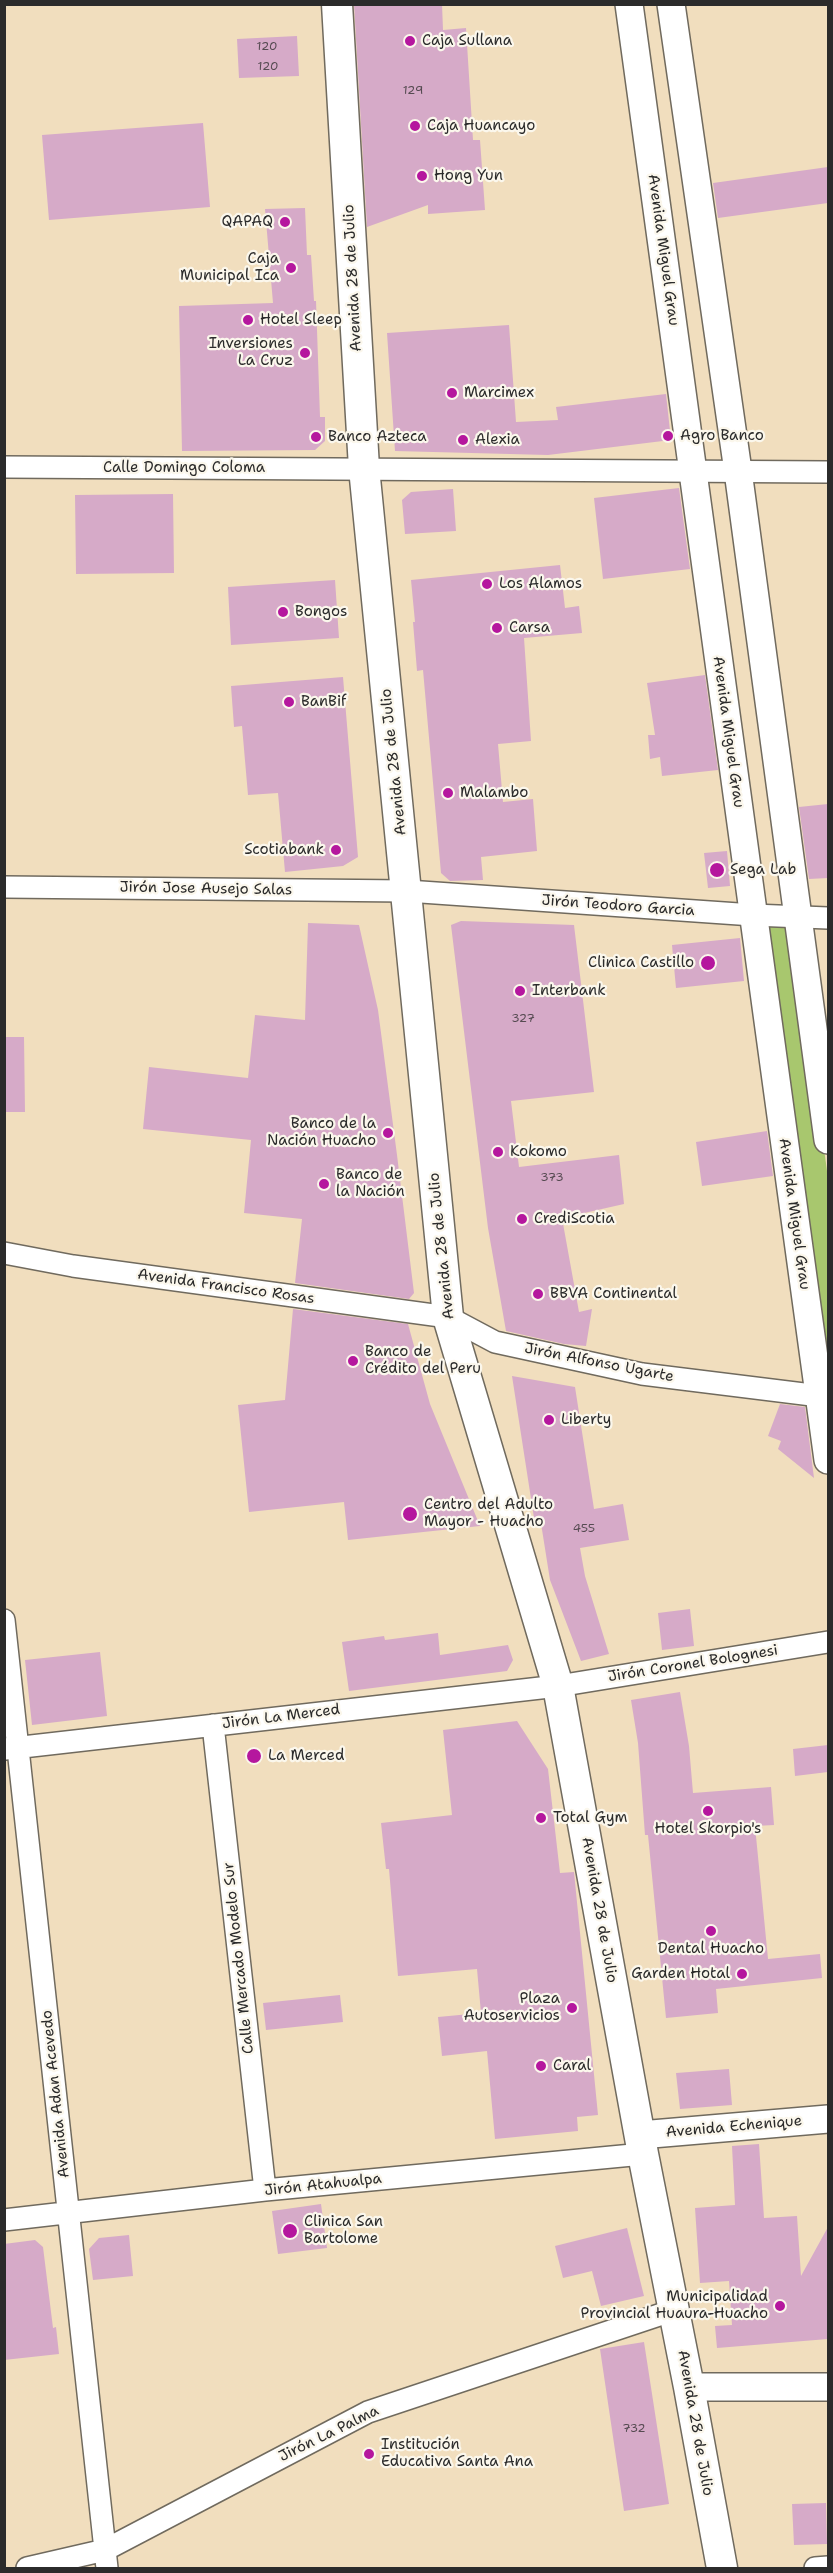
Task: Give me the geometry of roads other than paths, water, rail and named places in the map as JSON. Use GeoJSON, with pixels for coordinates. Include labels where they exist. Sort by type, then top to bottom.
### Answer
{"type":"FeatureCollection","features":[{"type":"Feature","properties":{"kind":"main road","name":"Avenida 28 de Julio"},"geometry":{"type":"LineString","coordinates":[[337,4],[364,468],[448,1317],[558,1686],[641,2145],[722,2568]]}},
{"type":"Feature","properties":{"kind":"street","name":"Avenida Miguel Grau"},"geometry":{"type":"LineString","coordinates":[[629,4],[753,915],[824,1396],[828,1460]]}},
{"type":"Feature","properties":{"kind":"street"},"geometry":{"type":"LineString","coordinates":[[671,4],[738,471],[828,1140]]}},
{"type":"Feature","properties":{"kind":"street","name":"Calle Domingo Coloma"},"geometry":{"type":"LineString","coordinates":[[4,467],[828,472]]}},
{"type":"Feature","properties":{"kind":"street","name":"Jirón Jose Ausejo Salas"},"geometry":{"type":"LineString","coordinates":[[4,887],[407,891]]}},
{"type":"Feature","properties":{"kind":"street","name":"Jirón Teodoro Garcia"},"geometry":{"type":"LineString","coordinates":[[407,891],[753,915],[828,918]]}},
{"type":"Feature","properties":{"kind":"street","name":"Avenida Francisco Rosas"},"geometry":{"type":"LineString","coordinates":[[4,1253],[74,1266],[448,1317]]}},
{"type":"Feature","properties":{"kind":"street","name":"Jirón Alfonso Ugarte"},"geometry":{"type":"LineString","coordinates":[[448,1317],[495,1342],[642,1374],[824,1396]]}},
{"type":"Feature","properties":{"kind":"street","name":"Avenida Adan Acevedo"},"geometry":{"type":"LineString","coordinates":[[4,1620],[11,1748],[69,2212],[106,2559]]}},
{"type":"Feature","properties":{"kind":"street","name":"Jirón Coronel Bolognesi"},"geometry":{"type":"LineString","coordinates":[[558,1686],[828,1642]]}},
{"type":"Feature","properties":{"kind":"street","name":"Jirón La Merced"},"geometry":{"type":"LineString","coordinates":[[11,1748],[558,1686]]}},
{"type":"Feature","properties":{"kind":"street","name":"Calle Mercado Modelo Sur"},"geometry":{"type":"LineString","coordinates":[[213,1725],[265,2190]]}},
{"type":"Feature","properties":{"kind":"street","name":"Avenida Echenique"},"geometry":{"type":"LineString","coordinates":[[641,2145],[828,2119]]}},
{"type":"Feature","properties":{"kind":"street","name":"Jirón Atahualpa"},"geometry":{"type":"LineString","coordinates":[[4,2220],[641,2145]]}},
{"type":"Feature","properties":{"kind":"street","name":"Jirón La Palma"},"geometry":{"type":"LineString","coordinates":[[27,2568],[106,2559],[368,2412],[674,2310]]}},
{"type":"Feature","properties":{"kind":"street"},"geometry":{"type":"LineString","coordinates":[[689,2387],[828,2387]]}},
{"type":"Feature","properties":{"kind":"street"},"geometry":{"type":"LineString","coordinates":[[815,2568],[828,2567]]}},
{"type":"Feature","properties":{"kind":"place","name":"Caja Sullana"},"geometry":{"type":"Point","coordinates":[410,41]}},
{"type":"Feature","properties":{"kind":"place","name":"Caja Huancayo"},"geometry":{"type":"Point","coordinates":[415,126]}},
{"type":"Feature","properties":{"kind":"place","name":"Hong Yun"},"geometry":{"type":"Point","coordinates":[422,176]}},
{"type":"Feature","properties":{"kind":"place","name":"QAPAQ"},"geometry":{"type":"Point","coordinates":[285,222]}},
{"type":"Feature","properties":{"kind":"place","name":"Caja Municipal Ica"},"geometry":{"type":"Point","coordinates":[291,268]}},
{"type":"Feature","properties":{"kind":"place","name":"Hotel Sleep"},"geometry":{"type":"Point","coordinates":[248,320]}},
{"type":"Feature","properties":{"kind":"place","name":"Inversiones La Cruz"},"geometry":{"type":"Point","coordinates":[305,353]}},
{"type":"Feature","properties":{"kind":"place","name":"Marcimex"},"geometry":{"type":"Point","coordinates":[452,393]}},
{"type":"Feature","properties":{"kind":"place","name":"Agro Banco"},"geometry":{"type":"Point","coordinates":[668,436]}},
{"type":"Feature","properties":{"kind":"place","name":"Banco Azteca"},"geometry":{"type":"Point","coordinates":[316,437]}},
{"type":"Feature","properties":{"kind":"place","name":"Alexia"},"geometry":{"type":"Point","coordinates":[463,440]}},
{"type":"Feature","properties":{"kind":"place","name":"Los Alamos"},"geometry":{"type":"Point","coordinates":[487,584]}},
{"type":"Feature","properties":{"kind":"place","name":"Bongos"},"geometry":{"type":"Point","coordinates":[283,612]}},
{"type":"Feature","properties":{"kind":"place","name":"Carsa"},"geometry":{"type":"Point","coordinates":[497,628]}},
{"type":"Feature","properties":{"kind":"place","name":"BanBif"},"geometry":{"type":"Point","coordinates":[289,702]}},
{"type":"Feature","properties":{"kind":"place","name":"Malambo"},"geometry":{"type":"Point","coordinates":[448,793]}},
{"type":"Feature","properties":{"kind":"place","name":"Scotiabank"},"geometry":{"type":"Point","coordinates":[336,850]}},
{"type":"Feature","properties":{"kind":"place","name":"Sega Lab"},"geometry":{"type":"Point","coordinates":[717,870]}},
{"type":"Feature","properties":{"kind":"place","name":"Clinica Castillo"},"geometry":{"type":"Point","coordinates":[708,963]}},
{"type":"Feature","properties":{"kind":"place","name":"Interbank"},"geometry":{"type":"Point","coordinates":[520,991]}},
{"type":"Feature","properties":{"kind":"place","name":"Banco de la Nación Huacho"},"geometry":{"type":"Point","coordinates":[388,1133]}},
{"type":"Feature","properties":{"kind":"place","name":"Kokomo"},"geometry":{"type":"Point","coordinates":[498,1152]}},
{"type":"Feature","properties":{"kind":"place","name":"Banco de la Nación"},"geometry":{"type":"Point","coordinates":[324,1184]}},
{"type":"Feature","properties":{"kind":"place","name":"CrediScotia"},"geometry":{"type":"Point","coordinates":[522,1219]}},
{"type":"Feature","properties":{"kind":"place","name":"BBVA Continental"},"geometry":{"type":"Point","coordinates":[538,1294]}},
{"type":"Feature","properties":{"kind":"place","name":"Banco de Crédito del Peru"},"geometry":{"type":"Point","coordinates":[353,1361]}},
{"type":"Feature","properties":{"kind":"place","name":"Liberty"},"geometry":{"type":"Point","coordinates":[549,1420]}},
{"type":"Feature","properties":{"kind":"place","name":"Centro del Adulto Mayor - Huacho"},"geometry":{"type":"Point","coordinates":[410,1514]}},
{"type":"Feature","properties":{"kind":"place","name":"La Merced"},"geometry":{"type":"Point","coordinates":[254,1756]}},
{"type":"Feature","properties":{"kind":"place","name":"Hotel Skorpio's"},"geometry":{"type":"Point","coordinates":[708,1811]}},
{"type":"Feature","properties":{"kind":"place","name":"Total Gym"},"geometry":{"type":"Point","coordinates":[541,1818]}},
{"type":"Feature","properties":{"kind":"place","name":"Dental Huacho"},"geometry":{"type":"Point","coordinates":[711,1931]}},
{"type":"Feature","properties":{"kind":"place","name":"Garden Hotal"},"geometry":{"type":"Point","coordinates":[742,1974]}},
{"type":"Feature","properties":{"kind":"place","name":"Plaza Autoservicios"},"geometry":{"type":"Point","coordinates":[572,2008]}},
{"type":"Feature","properties":{"kind":"place","name":"Caral"},"geometry":{"type":"Point","coordinates":[541,2066]}},
{"type":"Feature","properties":{"kind":"place","name":"Clinica San Bartolome"},"geometry":{"type":"Point","coordinates":[290,2231]}},
{"type":"Feature","properties":{"kind":"place","name":"Municipalidad Provincial Huaura-Huacho"},"geometry":{"type":"Point","coordinates":[780,2306]}},
{"type":"Feature","properties":{"kind":"place","name":"Institución Educativa Santa Ana"},"geometry":{"type":"Point","coordinates":[369,2454]}}]}
